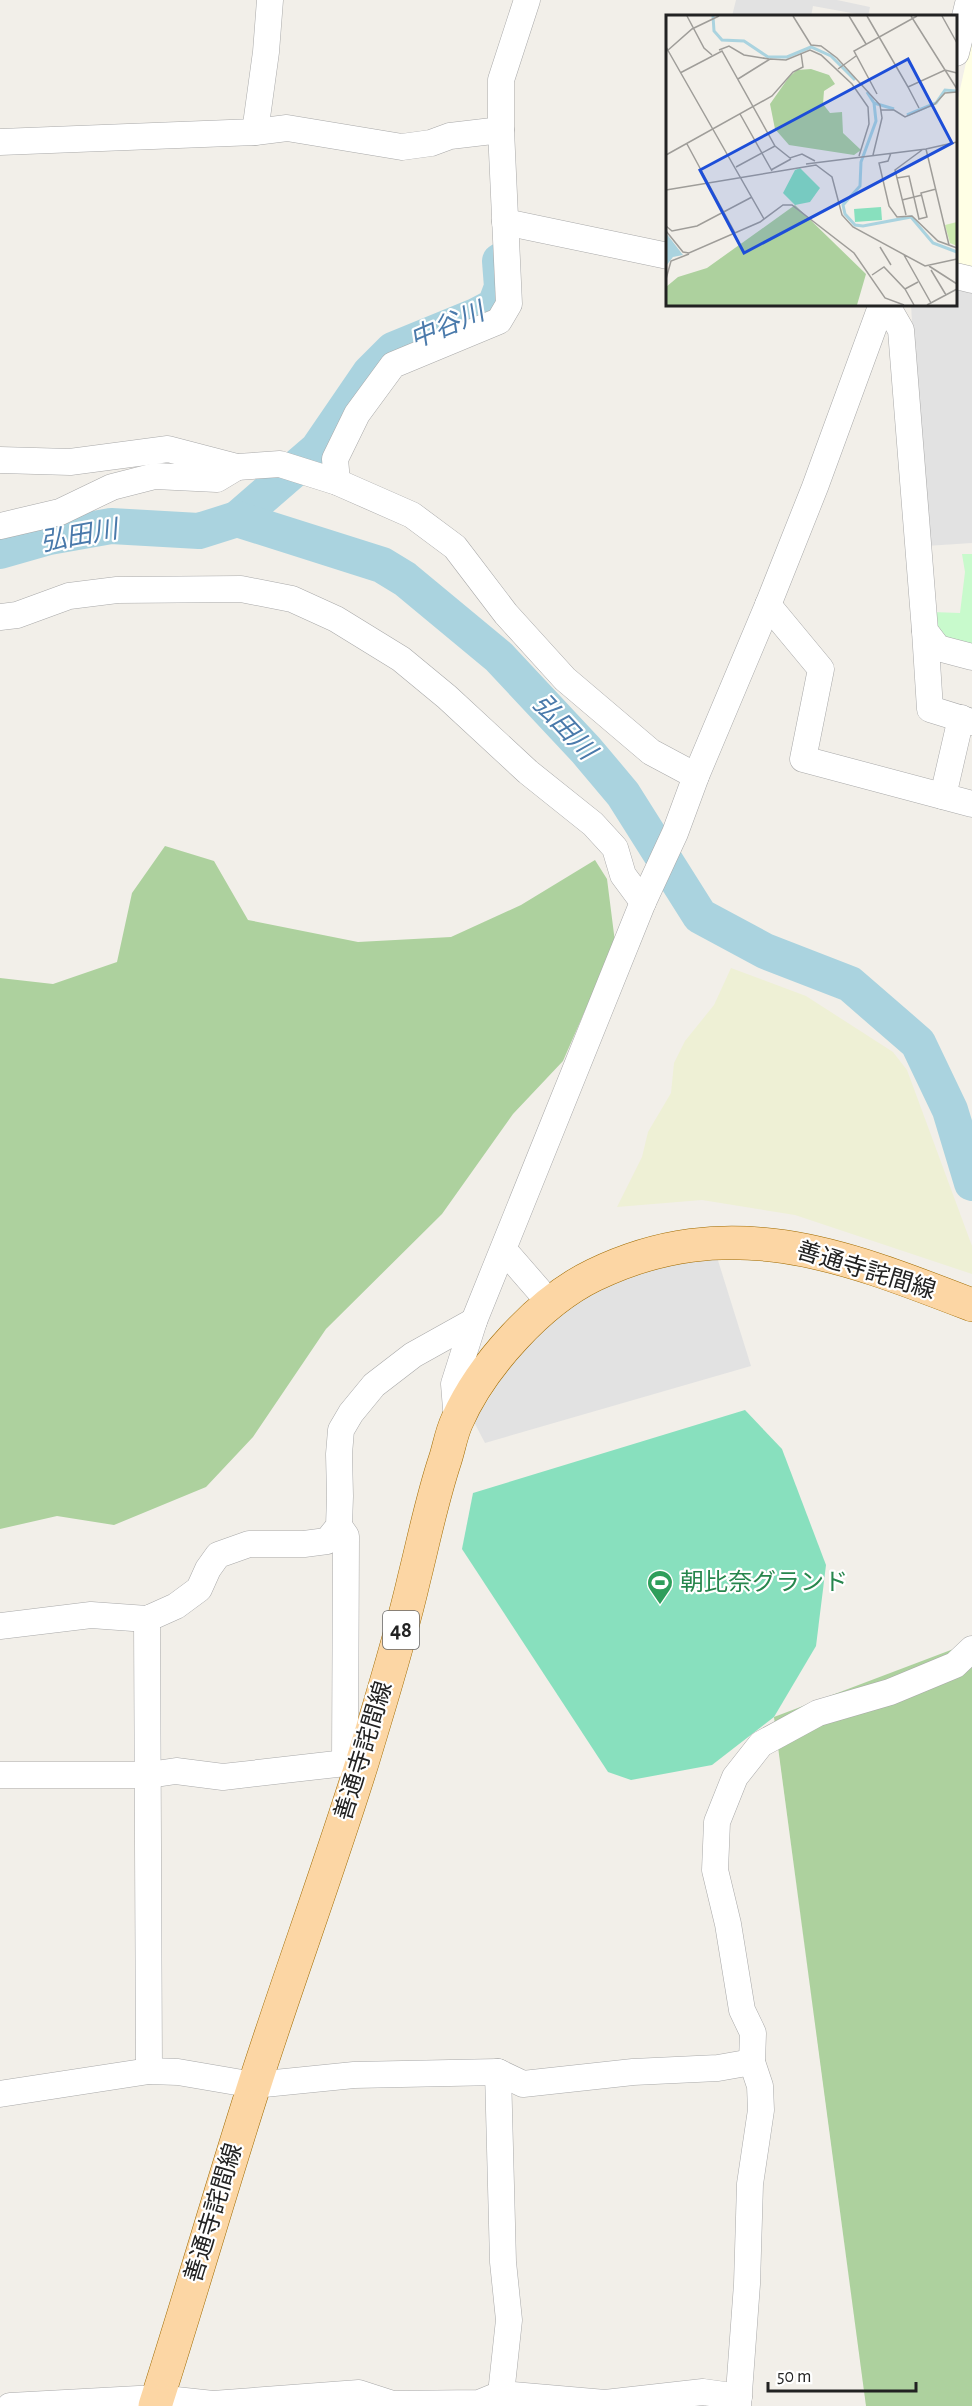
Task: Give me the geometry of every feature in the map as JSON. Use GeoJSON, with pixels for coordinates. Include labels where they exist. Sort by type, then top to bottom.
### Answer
{"type":"FeatureCollection","features":[{"type":"Feature","properties":{"kind":"main road","name":"善通寺詫間線"},"geometry":{"type":"LineString","coordinates":[[156,2402],[354,1763],[407,1609],[436,1487],[457,1421],[488,1368],[518,1332],[550,1304],[592,1275],[647,1254],[700,1242],[755,1242],[820,1252],[892,1274],[972,1305]]}},
{"type":"Feature","properties":{"kind":"street"},"geometry":{"type":"LineString","coordinates":[[255,132],[266,52],[270,0]]}},
{"type":"Feature","properties":{"kind":"street"},"geometry":{"type":"LineString","coordinates":[[328,478],[357,414],[393,365],[499,321],[509,304],[501,80],[527,0]]}},
{"type":"Feature","properties":{"kind":"street"},"geometry":{"type":"LineString","coordinates":[[957,48],[969,0]]}},
{"type":"Feature","properties":{"kind":"street"},"geometry":{"type":"LineString","coordinates":[[0,142],[255,132],[287,128],[402,147],[431,143],[450,136],[501,130]]}},
{"type":"Feature","properties":{"kind":"street"},"geometry":{"type":"LineString","coordinates":[[505,222],[666,256]]}},
{"type":"Feature","properties":{"kind":"street"},"geometry":{"type":"LineString","coordinates":[[957,276],[972,280]]}},
{"type":"Feature","properties":{"kind":"street"},"geometry":{"type":"LineString","coordinates":[[457,1421],[454,1384],[474,1321],[646,896],[672,841],[696,776],[768,605],[883,306]]}},
{"type":"Feature","properties":{"kind":"street"},"geometry":{"type":"LineString","coordinates":[[885,306],[901,330],[930,708],[966,720],[943,796]]}},
{"type":"Feature","properties":{"kind":"street"},"geometry":{"type":"LineString","coordinates":[[0,460],[70,462],[168,449],[237,466],[280,464],[328,478],[412,515],[455,548],[506,614],[565,679],[651,752],[696,776]]}},
{"type":"Feature","properties":{"kind":"street"},"geometry":{"type":"LineString","coordinates":[[0,526],[60,512],[112,487],[144,478],[155,476],[217,479],[237,466]]}},
{"type":"Feature","properties":{"kind":"street"},"geometry":{"type":"LineString","coordinates":[[0,617],[17,615],[69,596],[117,590],[241,590],[292,599],[336,619],[401,659],[447,697],[528,772],[593,824],[615,848],[623,875],[646,896]]}},
{"type":"Feature","properties":{"kind":"street"},"geometry":{"type":"LineString","coordinates":[[768,605],[821,669],[803,759],[972,804]]}},
{"type":"Feature","properties":{"kind":"street"},"geometry":{"type":"LineString","coordinates":[[925,631],[938,648],[972,657]]}},
{"type":"Feature","properties":{"kind":"street"},"geometry":{"type":"LineString","coordinates":[[504,1250],[550,1304]]}},
{"type":"Feature","properties":{"kind":"street"},"geometry":{"type":"LineString","coordinates":[[0,1626],[91,1615],[147,1619],[176,1606],[199,1589],[208,1569],[218,1555],[249,1544],[304,1545],[327,1541],[339,1526],[341,1430],[351,1413],[374,1385],[413,1354],[474,1321]]}},
{"type":"Feature","properties":{"kind":"street"},"geometry":{"type":"LineString","coordinates":[[0,1775],[149,1774],[176,1771],[222,1777],[354,1763],[346,1536],[339,1526]]}},
{"type":"Feature","properties":{"kind":"street"},"geometry":{"type":"LineString","coordinates":[[147,1619],[149,2071]]}},
{"type":"Feature","properties":{"kind":"street"},"geometry":{"type":"LineString","coordinates":[[10,2406],[156,2402],[213,2404],[359,2393],[393,2404],[479,2403],[498,2400],[605,2403],[703,2392],[739,2402],[747,2284],[750,2184],[761,2110],[760,2086],[753,2062],[753,2033],[742,2010],[728,1924],[715,1870],[717,1822],[735,1777],[761,1744],[818,1713],[890,1692],[955,1665],[972,1649]]}},
{"type":"Feature","properties":{"kind":"street"},"geometry":{"type":"LineString","coordinates":[[0,2094],[149,2071],[178,2072],[254,2085],[388,2074],[498,2072],[523,2084],[633,2072],[718,2068],[753,2062]]}},
{"type":"Feature","properties":{"kind":"street"},"geometry":{"type":"LineString","coordinates":[[498,2072],[503,2262],[509,2320],[498,2400]]}},
{"type":"Feature","properties":{"kind":"shaded area"},"geometry":{"type":"Polygon","coordinates":[[[736,0],[837,0],[870,7],[868,15],[813,6],[811,15],[732,15],[736,0]]]}},
{"type":"Feature","properties":{"kind":"shaded area"},"geometry":{"type":"Polygon","coordinates":[[[972,36],[972,271],[957,267],[957,103],[972,36]]]}},
{"type":"Feature","properties":{"kind":"shaded area"},"geometry":{"type":"Polygon","coordinates":[[[957,289],[972,293],[972,543],[926,546],[911,306],[957,306],[957,289]]]}},
{"type":"Feature","properties":{"kind":"shaded area"},"geometry":{"type":"Polygon","coordinates":[[[731,968],[806,996],[893,1052],[907,1070],[972,1246],[972,1274],[795,1215],[702,1200],[617,1207],[642,1157],[648,1132],[671,1093],[674,1063],[685,1041],[714,1005],[731,968]]]}},
{"type":"Feature","properties":{"kind":"shaded area"},"geometry":{"type":"Polygon","coordinates":[[[716,1254],[751,1366],[485,1443],[474,1422],[513,1360],[570,1303],[629,1274],[716,1254]]]}},
{"type":"Feature","properties":{"kind":"green space"},"geometry":{"type":"Polygon","coordinates":[[[962,554],[972,554],[972,649],[939,641],[932,612],[960,613],[965,572],[962,554]]]}},
{"type":"Feature","properties":{"kind":"green space"},"geometry":{"type":"Polygon","coordinates":[[[165,846],[214,861],[248,920],[358,942],[451,937],[521,905],[595,860],[607,879],[615,942],[563,1061],[513,1114],[442,1214],[326,1329],[253,1437],[206,1487],[114,1525],[57,1516],[0,1529],[0,978],[53,984],[117,962],[132,893],[165,846]]]}},
{"type":"Feature","properties":{"kind":"green space","name":"朝比奈グランド"},"geometry":{"type":"Polygon","coordinates":[[[745,1410],[782,1449],[826,1565],[816,1646],[774,1717],[712,1765],[631,1780],[608,1772],[462,1549],[473,1493],[745,1410]]]}},
{"type":"Feature","properties":{"kind":"green space"},"geometry":{"type":"Polygon","coordinates":[[[972,1642],[972,2406],[866,2406],[774,1717],[972,1642]]]}},
{"type":"Feature","properties":{"kind":"waterway","name":"中谷川"},"geometry":{"type":"LineString","coordinates":[[237,519],[318,449],[370,373],[393,350],[495,306],[502,287],[500,261]]}},
{"type":"Feature","properties":{"kind":"waterway","name":"弘田川"},"geometry":{"type":"LineString","coordinates":[[0,551],[49,537],[111,526],[199,531],[237,519],[382,565],[405,579],[499,657],[586,750],[623,794],[700,916],[765,951],[850,984],[918,1043],[950,1110],[972,1183]]}},
{"type":"Feature","properties":{"kind":"place","name":"朝比奈グランド"},"geometry":{"type":"Point","coordinates":[660,1606]}}]}
